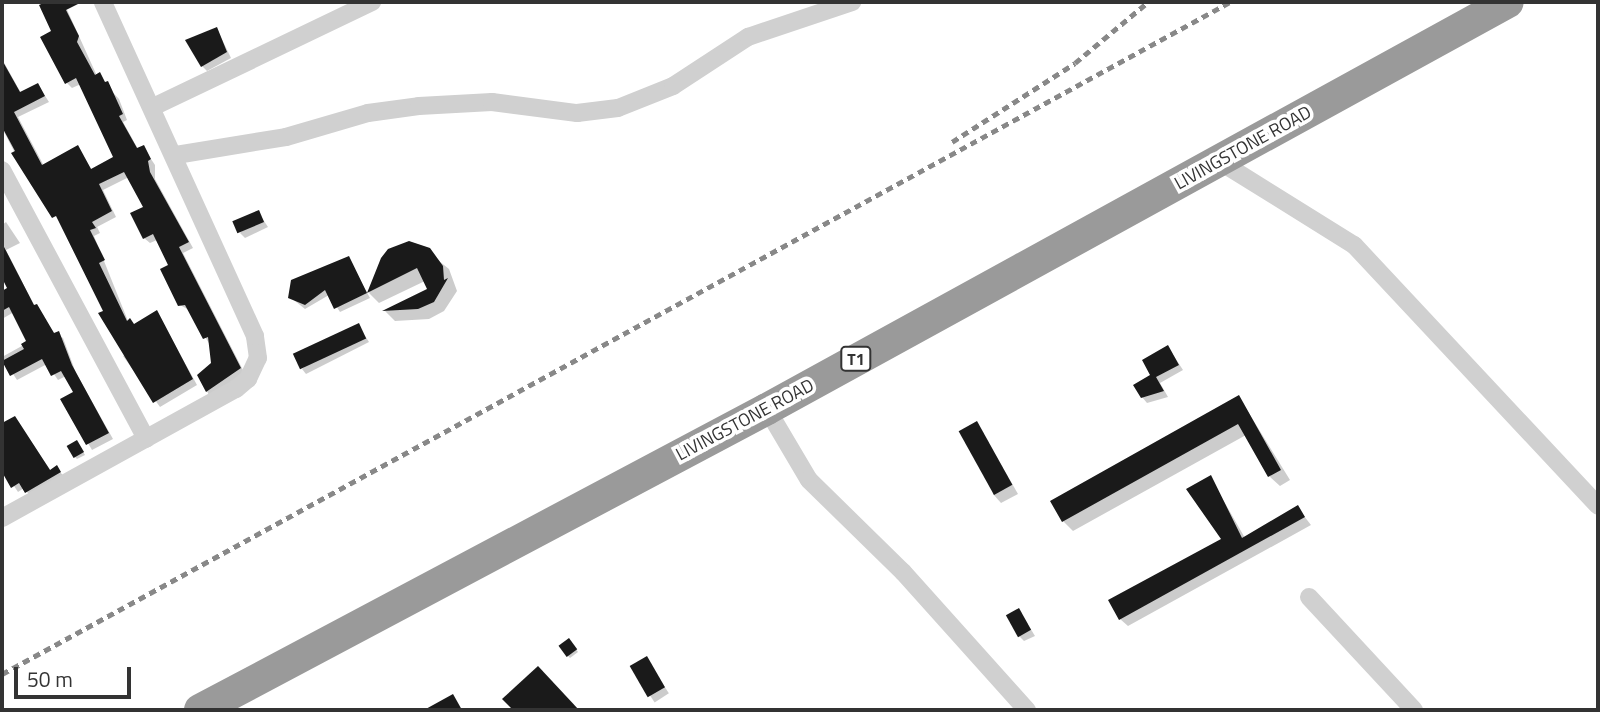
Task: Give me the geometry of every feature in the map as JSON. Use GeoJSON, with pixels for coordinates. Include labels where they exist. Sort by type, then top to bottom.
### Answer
{"type":"FeatureCollection","features":[{"type":"Feature","properties":{"kind":"highway","name":"LIVINGSTONE ROAD"},"geometry":{"type":"LineString","coordinates":[[200,710],[767,409],[1508,2]]}},
{"type":"Feature","properties":{"kind":"street"},"geometry":{"type":"LineString","coordinates":[[3,515],[236,389],[248,379],[258,358],[256,336],[176,155],[103,2]]}},
{"type":"Feature","properties":{"kind":"street"},"geometry":{"type":"LineString","coordinates":[[153,107],[372,2]]}},
{"type":"Feature","properties":{"kind":"street"},"geometry":{"type":"LineString","coordinates":[[176,155],[286,137],[368,113],[419,106],[492,102],[577,113],[618,108],[673,86],[748,37],[852,2]]}},
{"type":"Feature","properties":{"kind":"street"},"geometry":{"type":"LineString","coordinates":[[1219,161],[1354,245],[1598,506]]}},
{"type":"Feature","properties":{"kind":"street"},"geometry":{"type":"LineString","coordinates":[[2,170],[146,439]]}},
{"type":"Feature","properties":{"kind":"street"},"geometry":{"type":"LineString","coordinates":[[767,409],[809,480],[903,572],[1027,710]]}},
{"type":"Feature","properties":{"kind":"street"},"geometry":{"type":"LineString","coordinates":[[1308,597],[1413,710]]}},
{"type":"Feature","properties":{"kind":"building"},"geometry":{"type":"Polygon","coordinates":[[[46,2],[82,2],[66,10],[79,36],[77,42],[95,75],[100,72],[105,82],[108,81],[123,114],[119,116],[137,148],[144,145],[151,159],[148,161],[150,172],[189,242],[179,247],[241,368],[206,392],[197,375],[211,363],[208,337],[203,339],[185,305],[178,306],[160,269],[168,265],[153,234],[143,239],[130,213],[143,207],[124,172],[99,184],[112,211],[92,222],[96,228],[90,230],[105,260],[99,263],[127,321],[130,318],[134,324],[157,310],[193,379],[153,403],[98,313],[103,311],[56,216],[52,218],[11,153],[15,151],[2,127],[2,60],[20,92],[38,83],[45,96],[14,112],[42,165],[78,145],[91,169],[113,157],[76,78],[65,84],[40,37],[51,31],[39,5],[46,2]]]}},
{"type":"Feature","properties":{"kind":"building"},"geometry":{"type":"Polygon","coordinates":[[[217,27],[227,52],[201,67],[185,40],[217,27]]]}},
{"type":"Feature","properties":{"kind":"building"},"geometry":{"type":"Polygon","coordinates":[[[259,210],[264,222],[237,233],[232,221],[259,210]]]}},
{"type":"Feature","properties":{"kind":"building"},"geometry":{"type":"Polygon","coordinates":[[[409,241],[430,248],[443,266],[444,280],[448,278],[434,302],[418,309],[382,311],[427,289],[417,268],[367,293],[381,258],[388,249],[409,241]]]}},
{"type":"Feature","properties":{"kind":"building"},"geometry":{"type":"Polygon","coordinates":[[[2,243],[34,305],[37,304],[54,333],[59,331],[72,365],[109,433],[86,445],[60,399],[73,392],[61,371],[51,376],[42,359],[10,376],[2,361],[24,349],[21,344],[26,341],[9,307],[2,311],[2,291],[7,288],[2,278],[2,243]]]}},
{"type":"Feature","properties":{"kind":"building"},"geometry":{"type":"Polygon","coordinates":[[[349,256],[367,293],[334,309],[325,290],[305,305],[288,298],[291,280],[349,256]]]}},
{"type":"Feature","properties":{"kind":"building"},"geometry":{"type":"Polygon","coordinates":[[[359,323],[366,338],[300,369],[293,354],[359,323]]]}},
{"type":"Feature","properties":{"kind":"building"},"geometry":{"type":"Polygon","coordinates":[[[1168,345],[1179,365],[1156,377],[1164,391],[1141,398],[1133,385],[1150,375],[1142,360],[1168,345]]]}},
{"type":"Feature","properties":{"kind":"building"},"geometry":{"type":"Polygon","coordinates":[[[1239,395],[1281,470],[1268,477],[1238,424],[1062,522],[1050,501],[1239,395]]]}},
{"type":"Feature","properties":{"kind":"building"},"geometry":{"type":"Polygon","coordinates":[[[15,416],[50,470],[57,465],[61,472],[25,493],[19,483],[11,488],[2,472],[2,423],[15,416]]]}},
{"type":"Feature","properties":{"kind":"building"},"geometry":{"type":"Polygon","coordinates":[[[977,421],[1012,485],[994,495],[959,431],[977,421]]]}},
{"type":"Feature","properties":{"kind":"building"},"geometry":{"type":"Polygon","coordinates":[[[77,440],[84,452],[74,458],[67,446],[77,440]]]}},
{"type":"Feature","properties":{"kind":"building"},"geometry":{"type":"Polygon","coordinates":[[[1211,475],[1242,538],[1298,505],[1305,517],[1119,620],[1108,600],[1221,539],[1186,489],[1211,475]]]}},
{"type":"Feature","properties":{"kind":"building"},"geometry":{"type":"Polygon","coordinates":[[[1019,608],[1031,630],[1018,637],[1006,615],[1019,608]]]}},
{"type":"Feature","properties":{"kind":"building"},"geometry":{"type":"Polygon","coordinates":[[[569,638],[577,649],[567,657],[558,646],[569,638]]]}},
{"type":"Feature","properties":{"kind":"building"},"geometry":{"type":"Polygon","coordinates":[[[647,656],[665,687],[648,697],[630,666],[647,656]]]}},
{"type":"Feature","properties":{"kind":"building"},"geometry":{"type":"Polygon","coordinates":[[[538,666],[579,710],[513,710],[502,699],[538,666]]]}},
{"type":"Feature","properties":{"kind":"building"},"geometry":{"type":"Polygon","coordinates":[[[453,694],[462,710],[424,710],[453,694]]]}},
{"type":"Feature","properties":{"kind":"railway"},"geometry":{"type":"LineString","coordinates":[[952,142],[1075,63],[1148,2]]}},
{"type":"Feature","properties":{"kind":"railway"},"geometry":{"type":"LineString","coordinates":[[2,674],[1230,2]]}}]}
